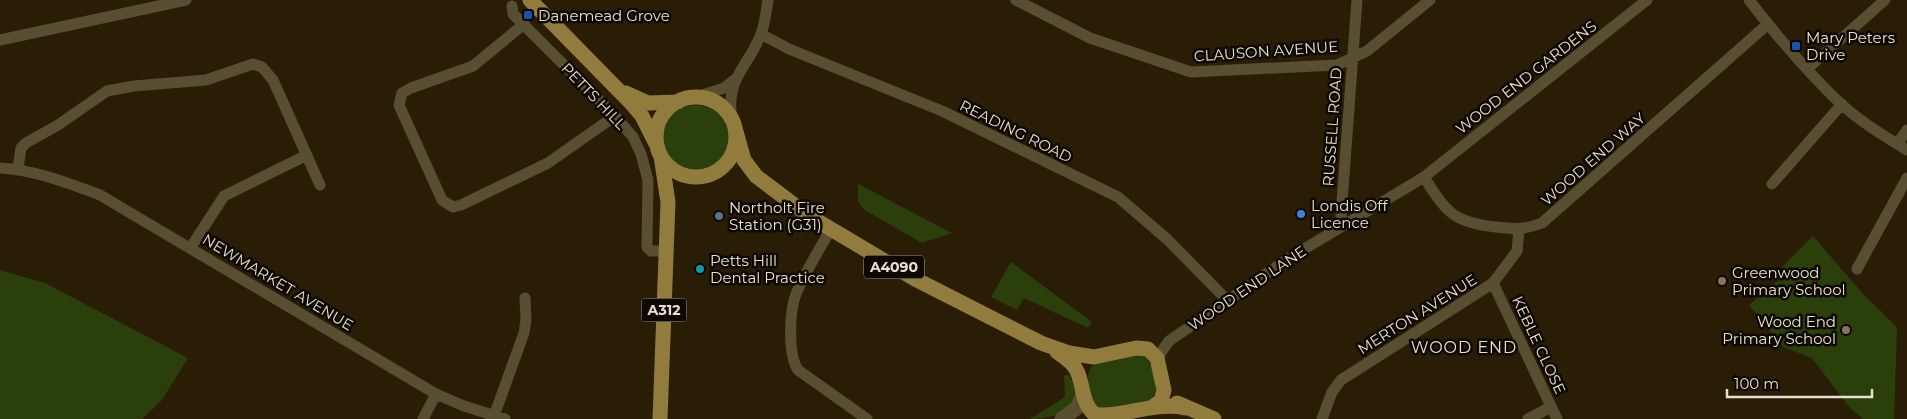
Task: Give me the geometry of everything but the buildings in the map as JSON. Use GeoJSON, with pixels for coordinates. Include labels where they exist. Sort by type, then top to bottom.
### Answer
{"type":"FeatureCollection","features":[{"type":"Feature","properties":{"kind":"main road","name":"PETTS HILL"},"geometry":{"type":"LineString","coordinates":[[530,0],[614,84],[642,116],[659,152],[668,202],[660,419]]}},
{"type":"Feature","properties":{"kind":"main road","name":"PETTS HILL"},"geometry":{"type":"LineString","coordinates":[[614,84],[630,96],[648,103],[664,104],[686,100]]}},
{"type":"Feature","properties":{"kind":"main road"},"geometry":{"type":"LineString","coordinates":[[668,202],[678,186],[706,175],[730,158],[735,144],[733,124],[716,103],[686,100],[662,117],[657,132],[659,152],[673,170],[681,174],[706,175]]}},
{"type":"Feature","properties":{"kind":"main road","name":"A4090"},"geometry":{"type":"LineString","coordinates":[[733,124],[744,160],[756,176]]}},
{"type":"Feature","properties":{"kind":"main road","name":"A4090"},"geometry":{"type":"LineString","coordinates":[[706,175],[738,168],[756,176],[788,201],[831,230],[922,283],[1041,342],[1069,353],[1094,357]]}},
{"type":"Feature","properties":{"kind":"main road","name":"A4090"},"geometry":{"type":"LineString","coordinates":[[1041,342],[1074,365],[1079,377]]}},
{"type":"Feature","properties":{"kind":"main road"},"geometry":{"type":"LineString","coordinates":[[1151,408],[1161,401],[1164,390],[1157,358],[1148,349],[1136,348],[1094,357],[1084,362],[1081,366],[1079,377],[1088,409],[1101,417],[1171,405],[1214,419]]}},
{"type":"Feature","properties":{"kind":"main road"},"geometry":{"type":"LineString","coordinates":[[1163,384],[1174,400],[1185,408]]}},
{"type":"Feature","properties":{"kind":"street"},"geometry":{"type":"LineString","coordinates":[[0,40],[186,0]]}},
{"type":"Feature","properties":{"kind":"street"},"geometry":{"type":"LineString","coordinates":[[733,124],[730,97],[737,77],[761,34],[768,0]]}},
{"type":"Feature","properties":{"kind":"street","name":"CLAUSON AVENUE"},"geometry":{"type":"LineString","coordinates":[[1016,0],[1090,38],[1182,71],[1337,65],[1367,51],[1430,0]]}},
{"type":"Feature","properties":{"kind":"street","name":"RUSSELL ROAD"},"geometry":{"type":"LineString","coordinates":[[1344,225],[1341,216],[1357,0]]}},
{"type":"Feature","properties":{"kind":"street","name":"WOOD END GARDENS"},"geometry":{"type":"LineString","coordinates":[[1424,177],[1647,0]]}},
{"type":"Feature","properties":{"kind":"street"},"geometry":{"type":"LineString","coordinates":[[1749,0],[1807,69],[1842,104],[1902,147],[1907,130]]}},
{"type":"Feature","properties":{"kind":"street"},"geometry":{"type":"LineString","coordinates":[[1807,69],[1885,0]]}},
{"type":"Feature","properties":{"kind":"street","name":"PETTS HILL"},"geometry":{"type":"LineString","coordinates":[[512,6],[512,12],[616,116],[633,137],[644,162],[649,194],[648,249],[651,251],[666,251]]}},
{"type":"Feature","properties":{"kind":"street"},"geometry":{"type":"LineString","coordinates":[[524,24],[473,66],[402,93],[399,105],[442,200],[453,207],[461,205],[548,162],[616,116]]}},
{"type":"Feature","properties":{"kind":"street","name":"WOOD END WAY"},"geometry":{"type":"LineString","coordinates":[[1424,177],[1436,197],[1456,217],[1468,224],[1519,230],[1542,224],[1768,24]]}},
{"type":"Feature","properties":{"kind":"street","name":"READING ROAD"},"geometry":{"type":"LineString","coordinates":[[761,34],[789,49],[942,111],[1118,198],[1167,239],[1228,301]]}},
{"type":"Feature","properties":{"kind":"street"},"geometry":{"type":"LineString","coordinates":[[18,169],[21,148],[26,142],[58,125],[107,91],[134,86],[206,80],[253,64],[262,67],[268,72],[320,184]]}},
{"type":"Feature","properties":{"kind":"street"},"geometry":{"type":"LineString","coordinates":[[686,100],[724,88],[737,77]]}},
{"type":"Feature","properties":{"kind":"street"},"geometry":{"type":"LineString","coordinates":[[1772,184],[1842,104]]}},
{"type":"Feature","properties":{"kind":"street"},"geometry":{"type":"LineString","coordinates":[[191,247],[224,196],[307,156]]}},
{"type":"Feature","properties":{"kind":"street","name":"NEWMARKET AVENUE"},"geometry":{"type":"LineString","coordinates":[[0,168],[18,169],[100,194],[436,394],[500,418]]}},
{"type":"Feature","properties":{"kind":"street","name":"WOOD END LANE"},"geometry":{"type":"LineString","coordinates":[[1136,348],[1164,342],[1174,337],[1286,260],[1424,177]]}},
{"type":"Feature","properties":{"kind":"street"},"geometry":{"type":"LineString","coordinates":[[1857,269],[1907,178]]}},
{"type":"Feature","properties":{"kind":"street"},"geometry":{"type":"LineString","coordinates":[[831,230],[796,295],[791,352],[793,362],[798,370],[867,419]]}},
{"type":"Feature","properties":{"kind":"street","name":"MERTON AVENUE"},"geometry":{"type":"LineString","coordinates":[[1322,419],[1332,392],[1341,380],[1493,283],[1517,251],[1519,230]]}},
{"type":"Feature","properties":{"kind":"street","name":"KEBLE CLOSE"},"geometry":{"type":"LineString","coordinates":[[1493,283],[1557,419]]}},
{"type":"Feature","properties":{"kind":"street"},"geometry":{"type":"LineString","coordinates":[[500,418],[524,333],[526,320],[525,298]]}},
{"type":"Feature","properties":{"kind":"street","name":"WOOD END LANE"},"geometry":{"type":"LineString","coordinates":[[1158,364],[1162,349],[1174,337]]}},
{"type":"Feature","properties":{"kind":"street"},"geometry":{"type":"LineString","coordinates":[[423,419],[436,394]]}},
{"type":"Feature","properties":{"kind":"street"},"geometry":{"type":"LineString","coordinates":[[1062,419],[1078,406],[1083,394]]}},
{"type":"Feature","properties":{"kind":"street"},"geometry":{"type":"LineString","coordinates":[[1528,419],[1551,407]]}},
{"type":"Feature","properties":{"kind":"green space"},"geometry":{"type":"Polygon","coordinates":[[[696,105],[709,108],[719,115],[726,125],[729,138],[726,151],[719,161],[709,168],[696,171],[683,168],[673,161],[666,151],[663,138],[666,125],[673,115],[683,108],[696,105]]]}},
{"type":"Feature","properties":{"kind":"green space"},"geometry":{"type":"Polygon","coordinates":[[[858,184],[952,233],[922,243],[863,209],[858,201],[858,184]]]}},
{"type":"Feature","properties":{"kind":"green space"},"geometry":{"type":"Polygon","coordinates":[[[1813,236],[1864,295],[1897,327],[1894,419],[1863,419],[1849,407],[1812,358],[1783,347],[1749,305],[1782,277],[1778,271],[1813,236]]]}},
{"type":"Feature","properties":{"kind":"green space"},"geometry":{"type":"Polygon","coordinates":[[[1011,262],[1092,322],[1088,328],[1024,298],[1017,310],[991,297],[1011,262]]]}},
{"type":"Feature","properties":{"kind":"green space"},"geometry":{"type":"Polygon","coordinates":[[[0,270],[45,283],[188,358],[162,400],[142,419],[0,419],[0,270]]]}},
{"type":"Feature","properties":{"kind":"green space"},"geometry":{"type":"Polygon","coordinates":[[[1144,355],[1153,369],[1156,387],[1153,397],[1142,403],[1125,407],[1108,410],[1097,408],[1091,399],[1088,387],[1091,369],[1094,365],[1103,361],[1144,355]]]}},
{"type":"Feature","properties":{"kind":"green space"},"geometry":{"type":"Polygon","coordinates":[[[1068,374],[1074,385],[1075,395],[1073,403],[1068,409],[1051,417],[1030,419],[1065,397],[1064,376],[1068,374]]]}},
{"type":"Feature","properties":{"kind":"place","name":"Danemead Grove"},"geometry":{"type":"Point","coordinates":[528,15]}},
{"type":"Feature","properties":{"kind":"place","name":"Mary Peters Drive"},"geometry":{"type":"Point","coordinates":[1796,46]}},
{"type":"Feature","properties":{"kind":"place","name":"Londis Off Licence"},"geometry":{"type":"Point","coordinates":[1301,214]}},
{"type":"Feature","properties":{"kind":"place","name":"Northolt Fire Station (G31)"},"geometry":{"type":"Point","coordinates":[719,216]}},
{"type":"Feature","properties":{"kind":"place","name":"Petts Hill Dental Practice"},"geometry":{"type":"Point","coordinates":[700,269]}},
{"type":"Feature","properties":{"kind":"place","name":"Greenwood Primary School"},"geometry":{"type":"Point","coordinates":[1722,281]}},
{"type":"Feature","properties":{"kind":"place","name":"Wood End Primary School"},"geometry":{"type":"Point","coordinates":[1846,330]}},
{"type":"Feature","properties":{"kind":"district","name":"WOOD END"},"geometry":{"type":"Point","coordinates":[1464,347]}}]}
